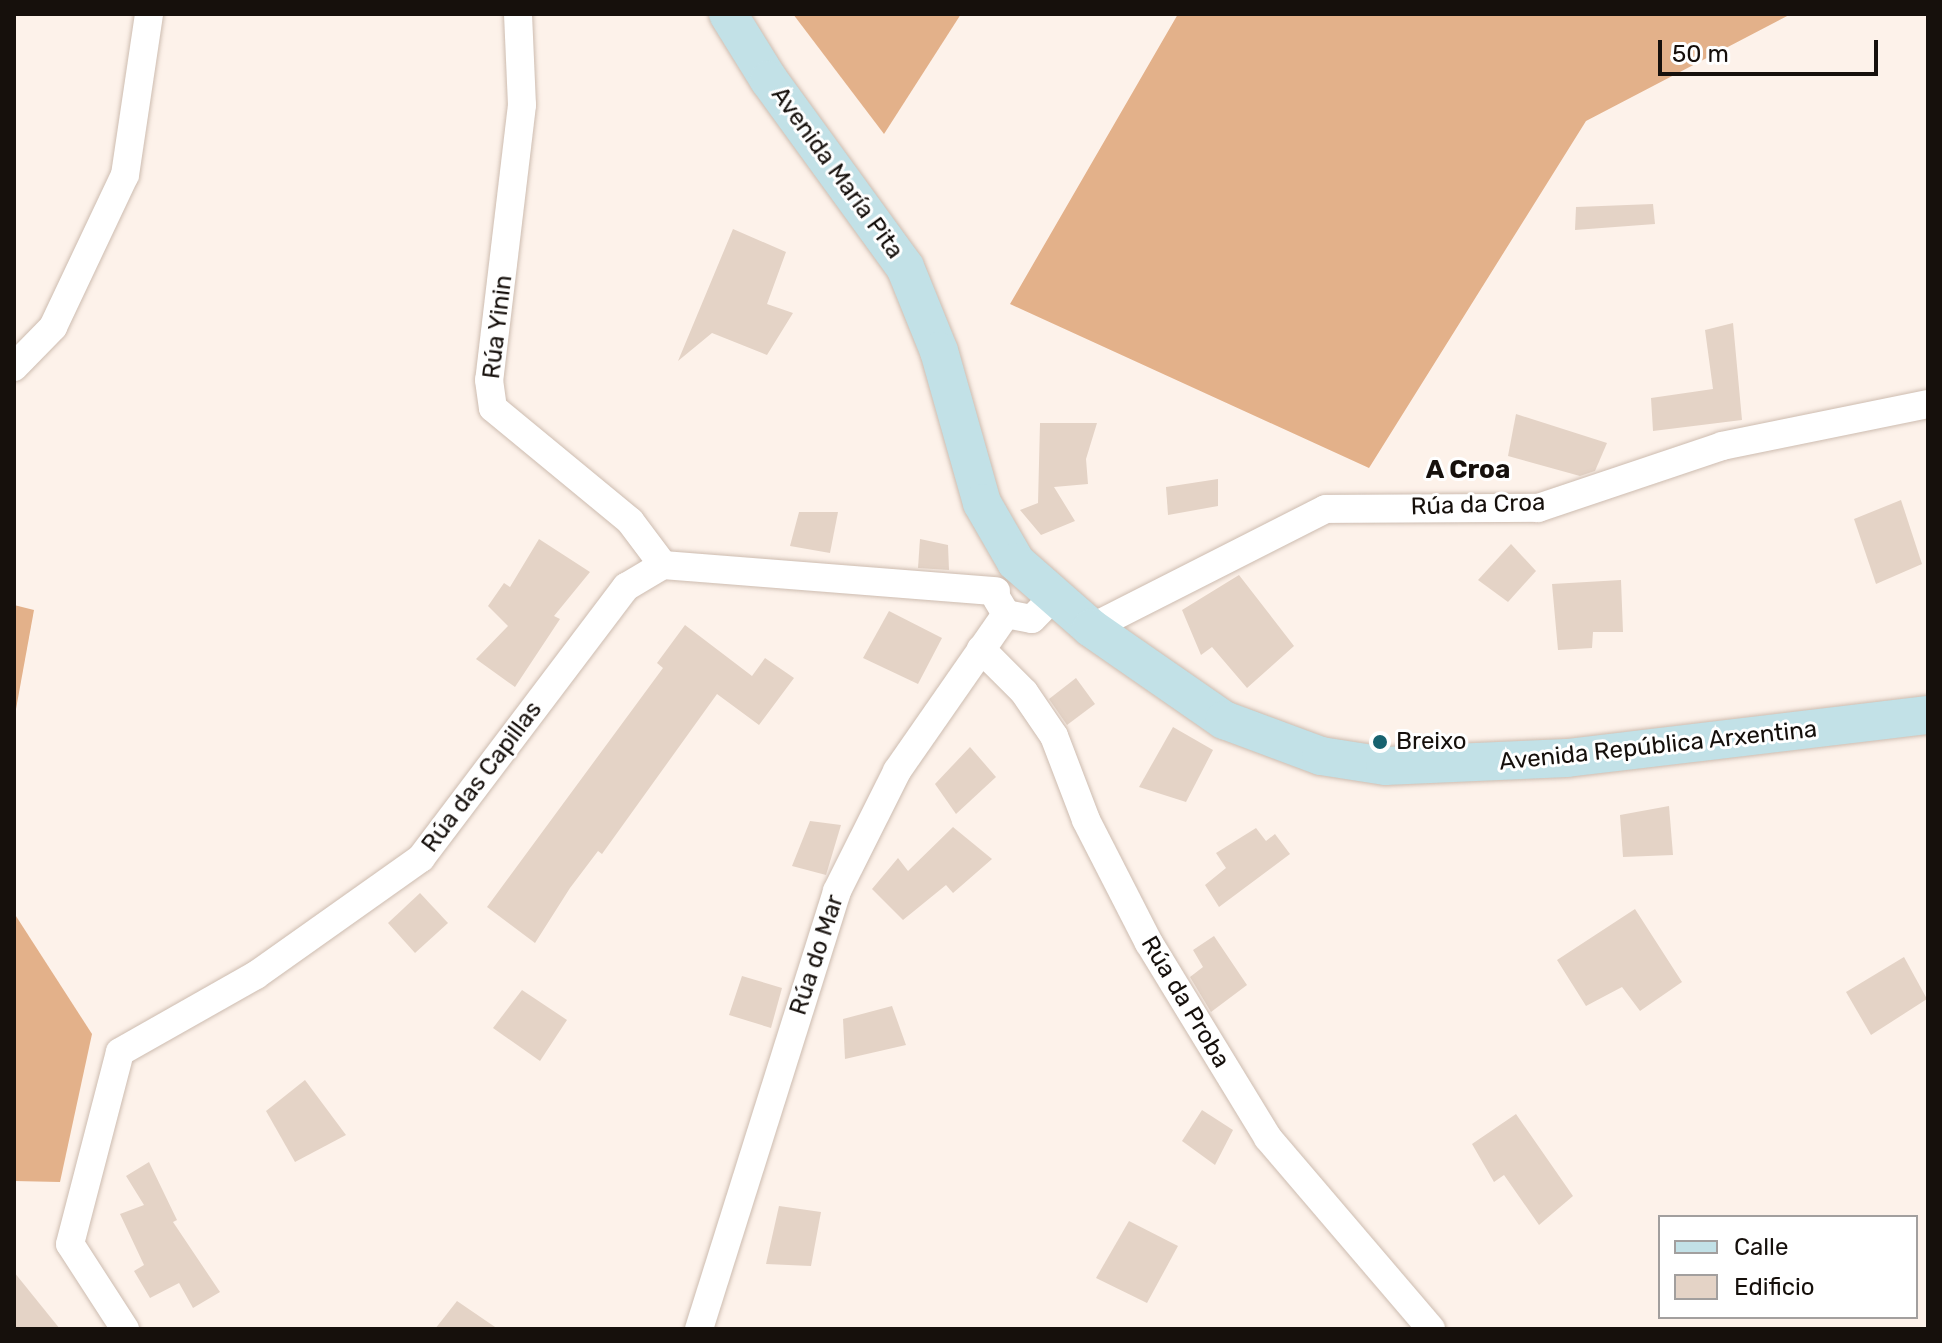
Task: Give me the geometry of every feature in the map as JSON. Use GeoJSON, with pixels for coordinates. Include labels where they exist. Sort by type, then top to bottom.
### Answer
{"type":"FeatureCollection","features":[{"type":"Feature","properties":{"kind":"main road","name":"Avenida María Pita"},"geometry":{"type":"LineString","coordinates":[[728,14],[769,80],[905,267],[939,351],[1006,589]]}},
{"type":"Feature","properties":{"kind":"main road","name":"Avenida República Arxentina"},"geometry":{"type":"LineString","coordinates":[[1006,589],[1053,597],[1091,628],[1224,720],[1321,756],[1385,766],[1567,758],[1928,715]]}},
{"type":"Feature","properties":{"kind":"street"},"geometry":{"type":"LineString","coordinates":[[14,367],[53,327],[125,175],[149,14]]}},
{"type":"Feature","properties":{"kind":"street","name":"Rúa Yinin"},"geometry":{"type":"LineString","coordinates":[[518,14],[522,105],[489,380],[493,408],[630,521],[663,565]]}},
{"type":"Feature","properties":{"kind":"street","name":"Rúa da Croa"},"geometry":{"type":"LineString","coordinates":[[1091,628],[1326,509],[1538,508],[1722,446],[1928,404]]}},
{"type":"Feature","properties":{"kind":"street"},"geometry":{"type":"LineString","coordinates":[[663,565],[1006,589],[1032,619],[1053,597]]}},
{"type":"Feature","properties":{"kind":"street","name":"Rúa das Capillas"},"geometry":{"type":"LineString","coordinates":[[125,1329],[70,1244],[120,1052],[256,975],[421,858],[626,587],[663,565]]}},
{"type":"Feature","properties":{"kind":"street","name":"Rúa do Mar"},"geometry":{"type":"LineString","coordinates":[[699,1329],[837,891],[897,771],[981,649],[1006,589]]}},
{"type":"Feature","properties":{"kind":"street","name":"Rúa da Proba"},"geometry":{"type":"LineString","coordinates":[[981,649],[1024,692],[1054,736],[1086,820],[1149,943],[1268,1138],[1431,1329]]}},
{"type":"Feature","properties":{"kind":"shaded area"},"geometry":{"type":"Polygon","coordinates":[[[793,14],[961,14],[884,134],[793,14]]]}},
{"type":"Feature","properties":{"kind":"shaded area"},"geometry":{"type":"Polygon","coordinates":[[[1178,14],[1791,14],[1586,121],[1369,468],[1010,304],[1178,14]]]}},
{"type":"Feature","properties":{"kind":"shaded area"},"geometry":{"type":"Polygon","coordinates":[[[14,605],[34,610],[14,720],[14,605]]]}},
{"type":"Feature","properties":{"kind":"shaded area"},"geometry":{"type":"Polygon","coordinates":[[[14,913],[92,1034],[60,1182],[14,1181],[14,913]]]}},
{"type":"Feature","properties":{"kind":"building"},"geometry":{"type":"Polygon","coordinates":[[[1653,204],[1655,224],[1575,230],[1576,207],[1653,204]]]}},
{"type":"Feature","properties":{"kind":"building"},"geometry":{"type":"Polygon","coordinates":[[[733,229],[786,252],[767,304],[793,313],[767,355],[712,333],[678,361],[733,229]]]}},
{"type":"Feature","properties":{"kind":"building"},"geometry":{"type":"Polygon","coordinates":[[[1733,323],[1742,420],[1653,431],[1651,398],[1713,389],[1705,330],[1733,323]]]}},
{"type":"Feature","properties":{"kind":"building"},"geometry":{"type":"Polygon","coordinates":[[[1516,414],[1607,443],[1595,471],[1580,476],[1508,456],[1516,414]]]}},
{"type":"Feature","properties":{"kind":"building"},"geometry":{"type":"Polygon","coordinates":[[[1040,423],[1097,423],[1086,459],[1088,484],[1054,487],[1075,521],[1041,535],[1020,510],[1038,503],[1040,423]]]}},
{"type":"Feature","properties":{"kind":"building"},"geometry":{"type":"Polygon","coordinates":[[[1218,479],[1218,506],[1168,515],[1166,487],[1218,479]]]}},
{"type":"Feature","properties":{"kind":"building"},"geometry":{"type":"Polygon","coordinates":[[[1901,500],[1922,564],[1876,584],[1854,519],[1901,500]]]}},
{"type":"Feature","properties":{"kind":"building"},"geometry":{"type":"Polygon","coordinates":[[[799,512],[838,512],[830,553],[790,546],[799,512]]]}},
{"type":"Feature","properties":{"kind":"building"},"geometry":{"type":"Polygon","coordinates":[[[539,539],[590,572],[554,616],[560,619],[515,687],[476,659],[508,626],[488,606],[504,583],[510,587],[539,539]]]}},
{"type":"Feature","properties":{"kind":"building"},"geometry":{"type":"Polygon","coordinates":[[[920,539],[948,545],[949,570],[918,568],[920,539]]]}},
{"type":"Feature","properties":{"kind":"building"},"geometry":{"type":"Polygon","coordinates":[[[1511,544],[1536,571],[1508,602],[1478,580],[1511,544]]]}},
{"type":"Feature","properties":{"kind":"building"},"geometry":{"type":"Polygon","coordinates":[[[1239,575],[1294,646],[1247,688],[1212,647],[1201,655],[1182,610],[1239,575]]]}},
{"type":"Feature","properties":{"kind":"building"},"geometry":{"type":"Polygon","coordinates":[[[1621,580],[1623,632],[1593,632],[1592,648],[1558,650],[1552,584],[1621,580]]]}},
{"type":"Feature","properties":{"kind":"building"},"geometry":{"type":"Polygon","coordinates":[[[889,611],[942,638],[918,684],[863,658],[889,611]]]}},
{"type":"Feature","properties":{"kind":"building"},"geometry":{"type":"Polygon","coordinates":[[[685,625],[752,676],[765,658],[794,678],[759,725],[717,694],[602,854],[598,851],[570,888],[535,943],[487,907],[663,668],[657,663],[685,625]]]}},
{"type":"Feature","properties":{"kind":"building"},"geometry":{"type":"Polygon","coordinates":[[[1076,678],[1095,704],[1067,725],[1049,699],[1076,678]]]}},
{"type":"Feature","properties":{"kind":"building"},"geometry":{"type":"Polygon","coordinates":[[[1173,727],[1213,750],[1186,802],[1139,787],[1173,727]]]}},
{"type":"Feature","properties":{"kind":"building"},"geometry":{"type":"Polygon","coordinates":[[[970,747],[996,777],[956,814],[935,784],[970,747]]]}},
{"type":"Feature","properties":{"kind":"building"},"geometry":{"type":"Polygon","coordinates":[[[1669,806],[1673,855],[1623,857],[1620,815],[1669,806]]]}},
{"type":"Feature","properties":{"kind":"building"},"geometry":{"type":"Polygon","coordinates":[[[810,821],[841,825],[826,875],[792,866],[810,821]]]}},
{"type":"Feature","properties":{"kind":"building"},"geometry":{"type":"Polygon","coordinates":[[[953,827],[992,859],[953,893],[946,885],[903,920],[872,889],[898,858],[908,871],[953,827]]]}},
{"type":"Feature","properties":{"kind":"building"},"geometry":{"type":"Polygon","coordinates":[[[1256,828],[1266,841],[1275,834],[1290,854],[1219,907],[1205,885],[1226,868],[1216,853],[1256,828]]]}},
{"type":"Feature","properties":{"kind":"building"},"geometry":{"type":"Polygon","coordinates":[[[420,893],[448,923],[415,953],[388,923],[420,893]]]}},
{"type":"Feature","properties":{"kind":"building"},"geometry":{"type":"Polygon","coordinates":[[[1635,909],[1682,982],[1640,1011],[1622,987],[1586,1006],[1557,960],[1635,909]]]}},
{"type":"Feature","properties":{"kind":"building"},"geometry":{"type":"Polygon","coordinates":[[[1214,936],[1247,985],[1211,1012],[1190,977],[1203,967],[1193,950],[1214,936]]]}},
{"type":"Feature","properties":{"kind":"building"},"geometry":{"type":"Polygon","coordinates":[[[1904,957],[1927,999],[1871,1035],[1846,992],[1904,957]]]}},
{"type":"Feature","properties":{"kind":"building"},"geometry":{"type":"Polygon","coordinates":[[[742,976],[782,988],[771,1028],[729,1015],[742,976]]]}},
{"type":"Feature","properties":{"kind":"building"},"geometry":{"type":"Polygon","coordinates":[[[522,990],[567,1020],[540,1061],[493,1028],[522,990]]]}},
{"type":"Feature","properties":{"kind":"building"},"geometry":{"type":"Polygon","coordinates":[[[892,1006],[906,1045],[845,1059],[843,1019],[892,1006]]]}},
{"type":"Feature","properties":{"kind":"building"},"geometry":{"type":"Polygon","coordinates":[[[305,1080],[346,1135],[295,1162],[266,1111],[305,1080]]]}},
{"type":"Feature","properties":{"kind":"building"},"geometry":{"type":"Polygon","coordinates":[[[1202,1110],[1233,1130],[1215,1165],[1182,1141],[1202,1110]]]}},
{"type":"Feature","properties":{"kind":"building"},"geometry":{"type":"Polygon","coordinates":[[[1516,1114],[1573,1196],[1539,1225],[1504,1175],[1494,1182],[1472,1144],[1516,1114]]]}},
{"type":"Feature","properties":{"kind":"building"},"geometry":{"type":"Polygon","coordinates":[[[149,1162],[177,1220],[173,1222],[220,1292],[193,1308],[179,1283],[150,1298],[134,1271],[144,1265],[120,1214],[144,1205],[126,1176],[149,1162]]]}},
{"type":"Feature","properties":{"kind":"building"},"geometry":{"type":"Polygon","coordinates":[[[779,1206],[821,1212],[811,1266],[766,1264],[779,1206]]]}},
{"type":"Feature","properties":{"kind":"building"},"geometry":{"type":"Polygon","coordinates":[[[1129,1221],[1178,1246],[1147,1303],[1096,1278],[1129,1221]]]}},
{"type":"Feature","properties":{"kind":"building"},"geometry":{"type":"Polygon","coordinates":[[[14,1272],[60,1329],[14,1329],[14,1272]]]}},
{"type":"Feature","properties":{"kind":"building"},"geometry":{"type":"Polygon","coordinates":[[[457,1301],[498,1329],[435,1329],[457,1301]]]}},
{"type":"Feature","properties":{"kind":"place","name":"Breixo"},"geometry":{"type":"Point","coordinates":[1380,742]}},
{"type":"Feature","properties":{"kind":"district","name":"A Croa"},"geometry":{"type":"Point","coordinates":[1468,470]}}]}
